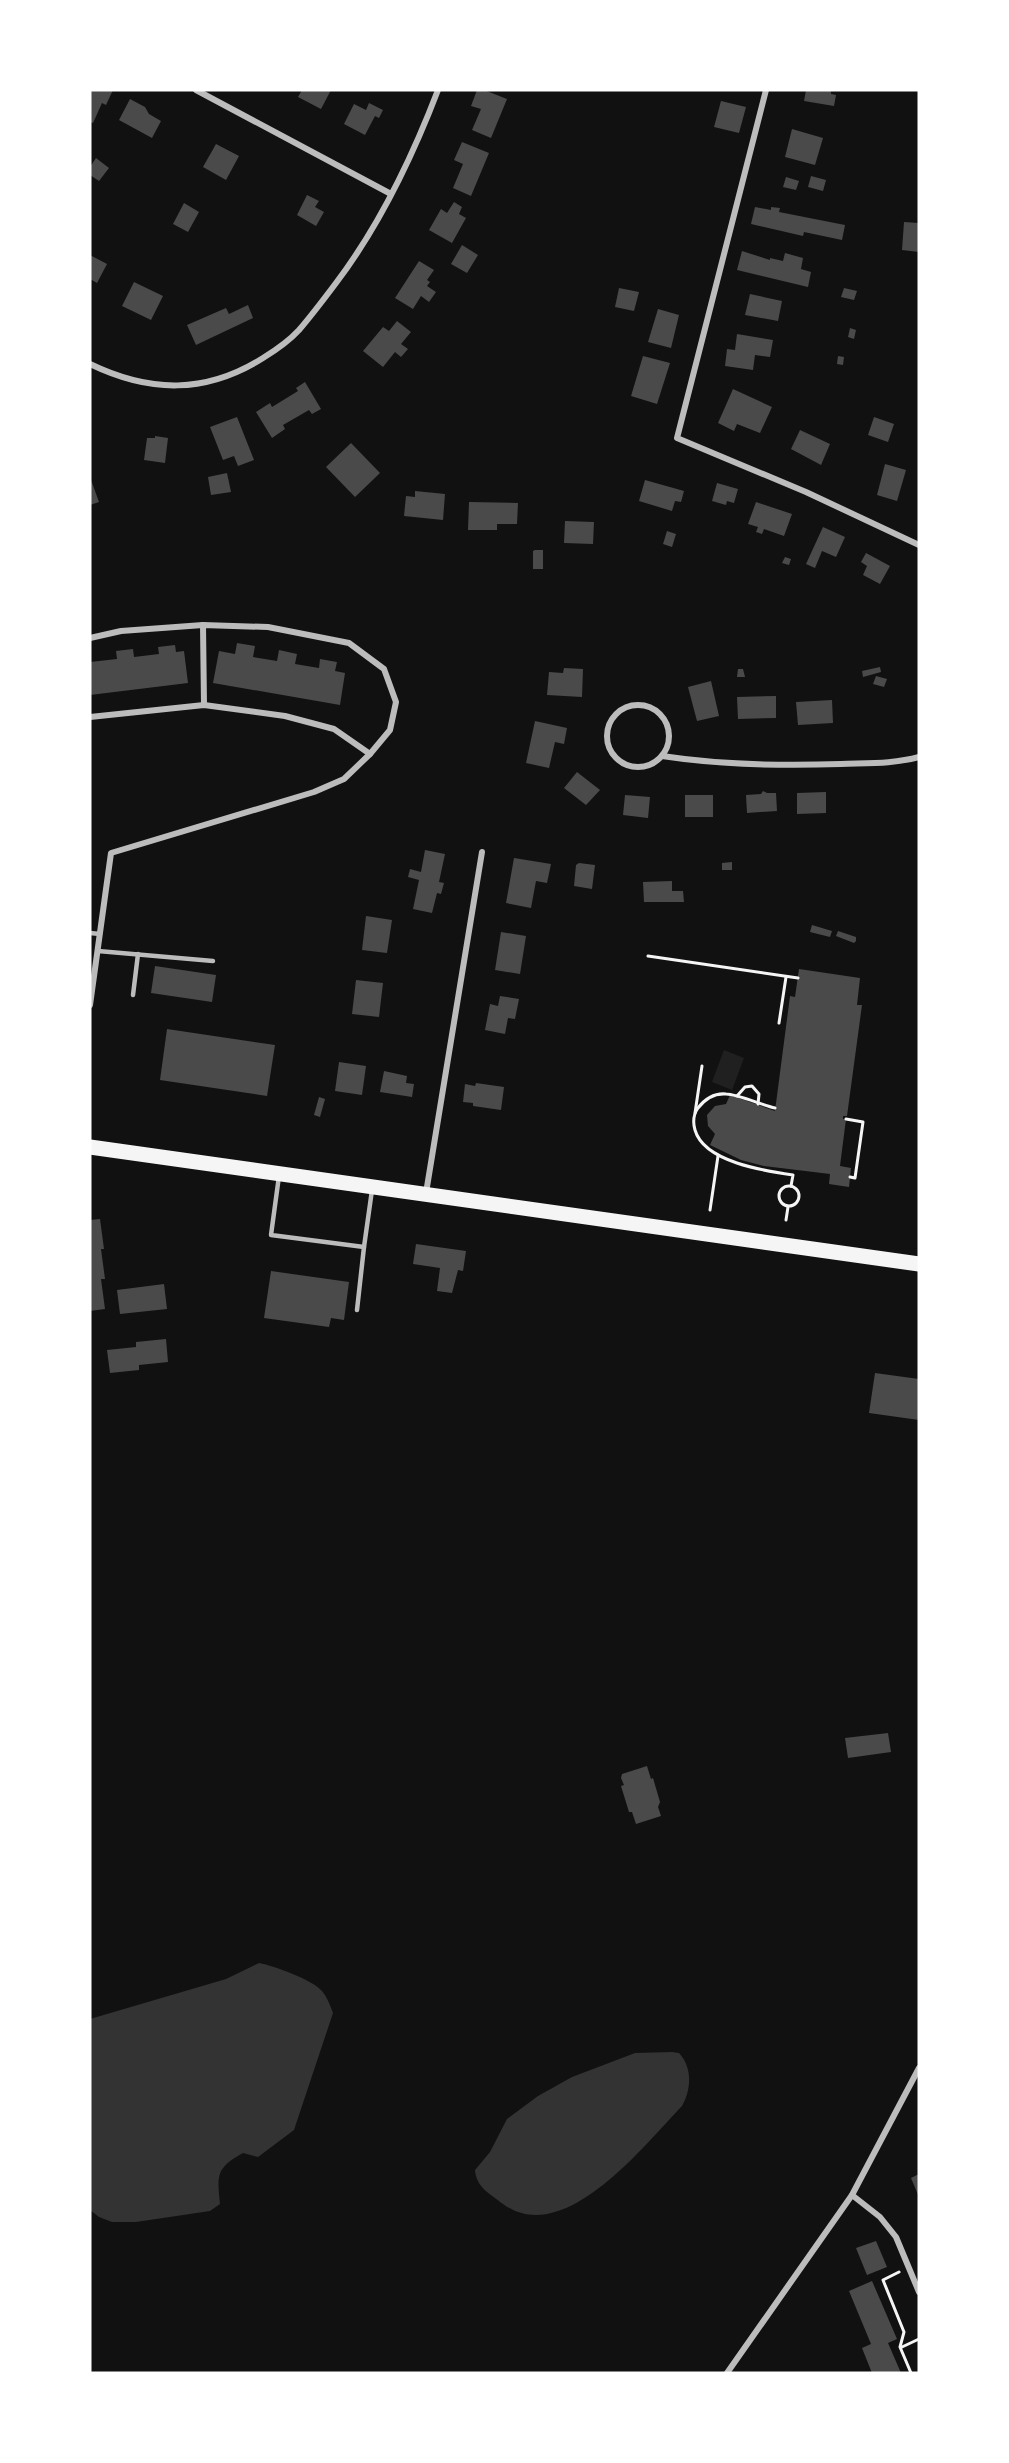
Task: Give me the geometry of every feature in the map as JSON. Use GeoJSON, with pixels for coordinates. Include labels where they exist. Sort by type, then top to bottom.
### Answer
{"type":"FeatureCollection","features":[{"type":"Feature","properties":{"kind":"main road"},"geometry":{"type":"LineString","coordinates":[[90,1147],[919,1264]]}},
{"type":"Feature","properties":{"kind":"street"},"geometry":{"type":"LineString","coordinates":[[196,90],[391,194]]}},
{"type":"Feature","properties":{"kind":"street"},"geometry":{"type":"LineString","coordinates":[[90,365],[119,378],[177,387],[213,382],[245,369],[280,348],[298,331],[352,262],[376,224],[424,126],[438,90]]}},
{"type":"Feature","properties":{"kind":"street"},"geometry":{"type":"LineString","coordinates":[[766,90],[677,438],[806,492],[919,545]]}},
{"type":"Feature","properties":{"kind":"street"},"geometry":{"type":"LineString","coordinates":[[203,625],[204,705]]}},
{"type":"Feature","properties":{"kind":"street"},"geometry":{"type":"LineString","coordinates":[[90,638],[122,631],[203,625],[268,627],[349,643],[384,669],[396,702],[390,730],[370,754],[344,779],[314,792],[111,853],[90,1005]]}},
{"type":"Feature","properties":{"kind":"street"},"geometry":{"type":"LineString","coordinates":[[662,756],[668,745],[669,732],[665,720],[658,711],[646,705],[634,704],[622,707],[607,726],[606,739],[609,751],[629,766],[641,767],[653,764],[662,756],[692,760],[803,765],[870,763],[919,757]]}},
{"type":"Feature","properties":{"kind":"street"},"geometry":{"type":"LineString","coordinates":[[90,717],[204,705],[285,716],[334,729],[370,754]]}},
{"type":"Feature","properties":{"kind":"street"},"geometry":{"type":"LineString","coordinates":[[426,1193],[482,852]]}},
{"type":"Feature","properties":{"kind":"street"},"geometry":{"type":"LineString","coordinates":[[727,2373],[852,2195],[919,2068]]}},
{"type":"Feature","properties":{"kind":"street"},"geometry":{"type":"LineString","coordinates":[[852,2195],[880,2217],[896,2237],[919,2292]]}},
{"type":"Feature","properties":{"kind":"lane"},"geometry":{"type":"LineString","coordinates":[[90,933],[100,934]]}},
{"type":"Feature","properties":{"kind":"lane"},"geometry":{"type":"LineString","coordinates":[[98,951],[213,961]]}},
{"type":"Feature","properties":{"kind":"lane"},"geometry":{"type":"LineString","coordinates":[[133,995],[138,954]]}},
{"type":"Feature","properties":{"kind":"lane"},"geometry":{"type":"LineString","coordinates":[[280,1173],[272,1235],[364,1247]]}},
{"type":"Feature","properties":{"kind":"lane"},"geometry":{"type":"LineString","coordinates":[[357,1310],[372,1186]]}},
{"type":"Feature","properties":{"kind":"path"},"geometry":{"type":"LineString","coordinates":[[648,956],[798,978]]}},
{"type":"Feature","properties":{"kind":"path"},"geometry":{"type":"LineString","coordinates":[[779,1023],[786,976]]}},
{"type":"Feature","properties":{"kind":"path"},"geometry":{"type":"LineString","coordinates":[[702,1066],[694,1118],[699,1140],[718,1155],[762,1170],[793,1175],[790,1186]]}},
{"type":"Feature","properties":{"kind":"path"},"geometry":{"type":"LineString","coordinates":[[737,1096],[745,1087],[752,1086],[759,1094],[759,1104]]}},
{"type":"Feature","properties":{"kind":"path"},"geometry":{"type":"LineString","coordinates":[[694,1118],[699,1107],[714,1095],[737,1096],[775,1108]]}},
{"type":"Feature","properties":{"kind":"path"},"geometry":{"type":"LineString","coordinates":[[846,1119],[863,1122],[855,1178],[850,1177]]}},
{"type":"Feature","properties":{"kind":"path"},"geometry":{"type":"LineString","coordinates":[[710,1210],[718,1155]]}},
{"type":"Feature","properties":{"kind":"path"},"geometry":{"type":"LineString","coordinates":[[790,1186],[796,1189],[799,1198],[797,1204],[788,1207],[782,1203],[780,1193],[784,1188],[790,1186]]}},
{"type":"Feature","properties":{"kind":"path"},"geometry":{"type":"LineString","coordinates":[[786,1220],[788,1207]]}},
{"type":"Feature","properties":{"kind":"path"},"geometry":{"type":"LineString","coordinates":[[909,2268],[883,2280],[904,2332],[900,2347],[911,2373]]}},
{"type":"Feature","properties":{"kind":"path"},"geometry":{"type":"LineString","coordinates":[[900,2347],[919,2339]]}},
{"type":"Feature","properties":{"kind":"shaded area"},"geometry":{"type":"Polygon","coordinates":[[[724,1050],[744,1058],[732,1090],[712,1082],[724,1050]]]}},
{"type":"Feature","properties":{"kind":"shaded area"},"geometry":{"type":"Polygon","coordinates":[[[259,1963],[310,1982],[322,1991],[333,2013],[294,2130],[258,2157],[243,2153],[228,2163],[220,2173],[220,2204],[210,2211],[136,2222],[112,2222],[99,2217],[90,2210],[90,2019],[226,1979],[259,1963]]]}},
{"type":"Feature","properties":{"kind":"shaded area"},"geometry":{"type":"Polygon","coordinates":[[[635,2053],[679,2053],[687,2065],[689,2086],[682,2106],[625,2166],[602,2186],[577,2203],[552,2213],[527,2214],[503,2204],[481,2186],[475,2170],[490,2152],[507,2119],[538,2096],[572,2077],[635,2053]]]}},
{"type":"Feature","properties":{"kind":"building"},"geometry":{"type":"Polygon","coordinates":[[[90,90],[113,90],[106,105],[102,103],[93,123],[90,122],[90,90]]]}},
{"type":"Feature","properties":{"kind":"building"},"geometry":{"type":"Polygon","coordinates":[[[302,90],[331,90],[321,109],[298,97],[302,90]]]}},
{"type":"Feature","properties":{"kind":"building"},"geometry":{"type":"Polygon","coordinates":[[[477,90],[484,90],[507,99],[491,138],[472,130],[481,109],[471,106],[477,90]]]}},
{"type":"Feature","properties":{"kind":"building"},"geometry":{"type":"Polygon","coordinates":[[[806,90],[831,90],[831,94],[836,95],[834,106],[804,101],[806,90]]]}},
{"type":"Feature","properties":{"kind":"building"},"geometry":{"type":"Polygon","coordinates":[[[130,99],[145,107],[149,114],[161,121],[152,138],[119,120],[130,99]]]}},
{"type":"Feature","properties":{"kind":"building"},"geometry":{"type":"Polygon","coordinates":[[[721,101],[746,107],[739,133],[714,127],[721,101]]]}},
{"type":"Feature","properties":{"kind":"building"},"geometry":{"type":"Polygon","coordinates":[[[369,103],[383,110],[379,118],[375,116],[365,135],[344,124],[354,104],[366,110],[369,103]]]}},
{"type":"Feature","properties":{"kind":"building"},"geometry":{"type":"Polygon","coordinates":[[[792,129],[823,138],[815,165],[785,157],[792,129]]]}},
{"type":"Feature","properties":{"kind":"building"},"geometry":{"type":"Polygon","coordinates":[[[462,142],[489,153],[471,196],[453,188],[463,164],[454,160],[462,142]]]}},
{"type":"Feature","properties":{"kind":"building"},"geometry":{"type":"Polygon","coordinates":[[[216,144],[239,156],[226,180],[203,167],[216,144]]]}},
{"type":"Feature","properties":{"kind":"building"},"geometry":{"type":"Polygon","coordinates":[[[96,158],[109,168],[99,181],[90,175],[90,167],[96,158]]]}},
{"type":"Feature","properties":{"kind":"building"},"geometry":{"type":"Polygon","coordinates":[[[811,176],[826,180],[823,191],[808,187],[811,176]]]}},
{"type":"Feature","properties":{"kind":"building"},"geometry":{"type":"Polygon","coordinates":[[[786,177],[799,181],[796,190],[783,187],[786,177]]]}},
{"type":"Feature","properties":{"kind":"building"},"geometry":{"type":"Polygon","coordinates":[[[307,195],[319,201],[315,207],[324,212],[316,226],[297,215],[307,195]]]}},
{"type":"Feature","properties":{"kind":"building"},"geometry":{"type":"Polygon","coordinates":[[[454,202],[462,207],[459,214],[466,218],[452,243],[429,230],[441,209],[447,213],[454,202]]]}},
{"type":"Feature","properties":{"kind":"building"},"geometry":{"type":"Polygon","coordinates":[[[184,203],[199,212],[188,232],[173,224],[184,203]]]}},
{"type":"Feature","properties":{"kind":"building"},"geometry":{"type":"Polygon","coordinates":[[[755,207],[771,210],[771,207],[780,208],[779,212],[845,225],[842,240],[804,232],[803,236],[751,224],[755,207]]]}},
{"type":"Feature","properties":{"kind":"building"},"geometry":{"type":"Polygon","coordinates":[[[904,222],[919,223],[919,252],[902,250],[904,222]]]}},
{"type":"Feature","properties":{"kind":"building"},"geometry":{"type":"Polygon","coordinates":[[[462,245],[478,255],[467,273],[451,264],[462,245]]]}},
{"type":"Feature","properties":{"kind":"building"},"geometry":{"type":"Polygon","coordinates":[[[742,251],[770,260],[770,258],[783,261],[785,253],[803,258],[801,269],[811,272],[808,287],[737,270],[742,251]]]}},
{"type":"Feature","properties":{"kind":"building"},"geometry":{"type":"Polygon","coordinates":[[[90,255],[107,264],[97,283],[90,279],[90,255]]]}},
{"type":"Feature","properties":{"kind":"building"},"geometry":{"type":"Polygon","coordinates":[[[419,261],[434,270],[427,280],[430,282],[427,286],[436,292],[429,302],[421,296],[413,309],[395,298],[419,261]]]}},
{"type":"Feature","properties":{"kind":"building"},"geometry":{"type":"Polygon","coordinates":[[[134,282],[163,296],[151,320],[122,306],[134,282]]]}},
{"type":"Feature","properties":{"kind":"building"},"geometry":{"type":"Polygon","coordinates":[[[619,288],[639,292],[634,311],[615,307],[619,288]]]}},
{"type":"Feature","properties":{"kind":"building"},"geometry":{"type":"Polygon","coordinates":[[[844,288],[857,291],[854,300],[841,297],[844,288]]]}},
{"type":"Feature","properties":{"kind":"building"},"geometry":{"type":"Polygon","coordinates":[[[750,294],[782,301],[778,321],[745,315],[750,294]]]}},
{"type":"Feature","properties":{"kind":"building"},"geometry":{"type":"Polygon","coordinates":[[[248,305],[253,318],[196,345],[187,325],[226,308],[229,314],[248,305]]]}},
{"type":"Feature","properties":{"kind":"building"},"geometry":{"type":"Polygon","coordinates":[[[658,309],[679,315],[671,348],[648,342],[658,309]]]}},
{"type":"Feature","properties":{"kind":"building"},"geometry":{"type":"Polygon","coordinates":[[[397,321],[411,332],[401,344],[408,349],[401,357],[395,352],[383,367],[363,351],[383,327],[389,331],[397,321]]]}},
{"type":"Feature","properties":{"kind":"building"},"geometry":{"type":"Polygon","coordinates":[[[850,328],[856,330],[854,339],[848,337],[850,328]]]}},
{"type":"Feature","properties":{"kind":"building"},"geometry":{"type":"Polygon","coordinates":[[[737,334],[773,340],[770,357],[755,355],[753,370],[725,366],[727,349],[735,350],[737,334]]]}},
{"type":"Feature","properties":{"kind":"building"},"geometry":{"type":"Polygon","coordinates":[[[643,356],[670,363],[657,404],[631,396],[643,356]]]}},
{"type":"Feature","properties":{"kind":"building"},"geometry":{"type":"Polygon","coordinates":[[[838,356],[844,357],[843,365],[837,364],[838,356]]]}},
{"type":"Feature","properties":{"kind":"building"},"geometry":{"type":"Polygon","coordinates":[[[305,382],[321,409],[312,414],[309,410],[283,425],[285,429],[272,438],[256,412],[270,403],[272,407],[298,391],[296,388],[305,382]]]}},
{"type":"Feature","properties":{"kind":"building"},"geometry":{"type":"Polygon","coordinates":[[[733,389],[772,407],[760,433],[737,424],[734,431],[718,423],[733,389]]]}},
{"type":"Feature","properties":{"kind":"building"},"geometry":{"type":"Polygon","coordinates":[[[237,417],[254,460],[238,466],[234,456],[223,460],[210,427],[237,417]]]}},
{"type":"Feature","properties":{"kind":"building"},"geometry":{"type":"Polygon","coordinates":[[[874,417],[894,424],[888,442],[868,435],[874,417]]]}},
{"type":"Feature","properties":{"kind":"building"},"geometry":{"type":"Polygon","coordinates":[[[800,430],[830,444],[821,465],[791,449],[800,430]]]}},
{"type":"Feature","properties":{"kind":"building"},"geometry":{"type":"Polygon","coordinates":[[[155,436],[168,438],[165,463],[144,460],[147,438],[155,438],[155,436]]]}},
{"type":"Feature","properties":{"kind":"building"},"geometry":{"type":"Polygon","coordinates":[[[351,443],[380,473],[355,497],[326,467],[351,443]]]}},
{"type":"Feature","properties":{"kind":"building"},"geometry":{"type":"Polygon","coordinates":[[[885,464],[906,470],[897,501],[877,495],[885,464]]]}},
{"type":"Feature","properties":{"kind":"building"},"geometry":{"type":"Polygon","coordinates":[[[227,473],[231,492],[211,495],[208,477],[227,473]]]}},
{"type":"Feature","properties":{"kind":"building"},"geometry":{"type":"Polygon","coordinates":[[[90,477],[99,502],[90,505],[90,477]]]}},
{"type":"Feature","properties":{"kind":"building"},"geometry":{"type":"Polygon","coordinates":[[[645,480],[684,491],[681,502],[675,501],[672,511],[639,501],[645,480]]]}},
{"type":"Feature","properties":{"kind":"building"},"geometry":{"type":"Polygon","coordinates":[[[717,483],[738,489],[734,503],[727,501],[726,505],[712,501],[717,483]]]}},
{"type":"Feature","properties":{"kind":"building"},"geometry":{"type":"Polygon","coordinates":[[[415,491],[445,494],[443,520],[404,516],[406,496],[415,497],[415,491]]]}},
{"type":"Feature","properties":{"kind":"building"},"geometry":{"type":"Polygon","coordinates":[[[469,502],[518,503],[517,524],[497,524],[497,530],[468,530],[469,502]]]}},
{"type":"Feature","properties":{"kind":"building"},"geometry":{"type":"Polygon","coordinates":[[[756,502],[792,514],[784,536],[764,529],[762,534],[756,532],[758,527],[748,524],[756,502]]]}},
{"type":"Feature","properties":{"kind":"building"},"geometry":{"type":"Polygon","coordinates":[[[565,521],[594,522],[593,544],[564,543],[565,521]]]}},
{"type":"Feature","properties":{"kind":"building"},"geometry":{"type":"Polygon","coordinates":[[[823,527],[845,537],[836,557],[822,551],[815,568],[806,564],[823,527]]]}},
{"type":"Feature","properties":{"kind":"building"},"geometry":{"type":"Polygon","coordinates":[[[667,531],[676,534],[672,547],[663,544],[667,531]]]}},
{"type":"Feature","properties":{"kind":"building"},"geometry":{"type":"Polygon","coordinates":[[[543,550],[543,569],[533,569],[533,551],[543,550]]]}},
{"type":"Feature","properties":{"kind":"building"},"geometry":{"type":"Polygon","coordinates":[[[866,553],[890,566],[880,584],[863,575],[867,566],[861,562],[866,553]]]}},
{"type":"Feature","properties":{"kind":"building"},"geometry":{"type":"Polygon","coordinates":[[[785,557],[791,559],[789,565],[782,563],[785,557]]]}},
{"type":"Feature","properties":{"kind":"building"},"geometry":{"type":"Polygon","coordinates":[[[237,643],[255,646],[253,657],[277,661],[279,650],[297,654],[295,664],[319,668],[320,659],[337,662],[335,671],[345,673],[340,705],[213,683],[219,651],[235,654],[237,643]]]}},
{"type":"Feature","properties":{"kind":"building"},"geometry":{"type":"Polygon","coordinates":[[[175,645],[176,652],[184,651],[188,683],[90,695],[90,662],[117,659],[116,651],[133,649],[134,657],[159,654],[158,647],[175,645]]]}},
{"type":"Feature","properties":{"kind":"building"},"geometry":{"type":"Polygon","coordinates":[[[880,667],[881,672],[863,677],[862,671],[880,667]]]}},
{"type":"Feature","properties":{"kind":"building"},"geometry":{"type":"Polygon","coordinates":[[[564,668],[583,669],[582,697],[547,695],[549,672],[563,673],[564,668]]]}},
{"type":"Feature","properties":{"kind":"building"},"geometry":{"type":"Polygon","coordinates":[[[738,669],[743,669],[745,677],[737,677],[738,669]]]}},
{"type":"Feature","properties":{"kind":"building"},"geometry":{"type":"Polygon","coordinates":[[[876,676],[887,679],[884,687],[873,684],[876,676]]]}},
{"type":"Feature","properties":{"kind":"building"},"geometry":{"type":"Polygon","coordinates":[[[711,681],[719,716],[697,721],[688,687],[711,681]]]}},
{"type":"Feature","properties":{"kind":"building"},"geometry":{"type":"Polygon","coordinates":[[[776,696],[776,718],[738,719],[737,697],[776,696]]]}},
{"type":"Feature","properties":{"kind":"building"},"geometry":{"type":"Polygon","coordinates":[[[832,700],[833,723],[798,725],[796,702],[832,700]]]}},
{"type":"Feature","properties":{"kind":"building"},"geometry":{"type":"Polygon","coordinates":[[[535,721],[567,728],[564,744],[555,742],[549,768],[526,763],[535,721]]]}},
{"type":"Feature","properties":{"kind":"building"},"geometry":{"type":"Polygon","coordinates":[[[577,772],[600,790],[586,805],[564,788],[577,772]]]}},
{"type":"Feature","properties":{"kind":"building"},"geometry":{"type":"Polygon","coordinates":[[[763,791],[776,793],[777,811],[747,813],[746,795],[761,794],[763,791]]]}},
{"type":"Feature","properties":{"kind":"building"},"geometry":{"type":"Polygon","coordinates":[[[826,792],[826,813],[797,814],[797,793],[826,792]]]}},
{"type":"Feature","properties":{"kind":"building"},"geometry":{"type":"Polygon","coordinates":[[[625,795],[650,797],[648,818],[623,815],[625,795]]]}},
{"type":"Feature","properties":{"kind":"building"},"geometry":{"type":"Polygon","coordinates":[[[685,795],[713,795],[713,817],[685,817],[685,795]]]}},
{"type":"Feature","properties":{"kind":"building"},"geometry":{"type":"Polygon","coordinates":[[[425,850],[445,854],[439,882],[444,883],[441,894],[437,893],[432,913],[413,909],[419,880],[408,877],[410,869],[421,872],[425,850]]]}},
{"type":"Feature","properties":{"kind":"building"},"geometry":{"type":"Polygon","coordinates":[[[514,858],[551,864],[547,883],[536,881],[531,908],[506,903],[514,858]]]}},
{"type":"Feature","properties":{"kind":"building"},"geometry":{"type":"Polygon","coordinates":[[[732,862],[732,870],[722,870],[722,863],[732,862]]]}},
{"type":"Feature","properties":{"kind":"building"},"geometry":{"type":"Polygon","coordinates":[[[579,863],[595,865],[592,889],[574,886],[576,865],[579,863]]]}},
{"type":"Feature","properties":{"kind":"building"},"geometry":{"type":"Polygon","coordinates":[[[672,881],[672,891],[683,891],[684,902],[644,902],[643,882],[672,881]]]}},
{"type":"Feature","properties":{"kind":"building"},"geometry":{"type":"Polygon","coordinates":[[[366,916],[392,920],[387,953],[362,950],[366,916]]]}},
{"type":"Feature","properties":{"kind":"building"},"geometry":{"type":"Polygon","coordinates":[[[812,925],[832,931],[830,937],[810,932],[812,925]]]}},
{"type":"Feature","properties":{"kind":"building"},"geometry":{"type":"Polygon","coordinates":[[[838,931],[856,937],[856,941],[854,943],[836,936],[838,931]]]}},
{"type":"Feature","properties":{"kind":"building"},"geometry":{"type":"Polygon","coordinates":[[[501,932],[526,936],[520,974],[495,970],[501,932]]]}},
{"type":"Feature","properties":{"kind":"building"},"geometry":{"type":"Polygon","coordinates":[[[155,966],[216,975],[212,1002],[151,993],[155,966]]]}},
{"type":"Feature","properties":{"kind":"building"},"geometry":{"type":"Polygon","coordinates":[[[799,969],[860,978],[857,1005],[862,1005],[847,1116],[843,1116],[843,1119],[846,1119],[840,1166],[851,1168],[849,1187],[829,1184],[830,1174],[764,1166],[741,1160],[710,1145],[715,1134],[708,1126],[707,1115],[715,1106],[726,1104],[730,1095],[775,1111],[790,996],[795,997],[799,969]]]}},
{"type":"Feature","properties":{"kind":"building"},"geometry":{"type":"Polygon","coordinates":[[[356,980],[383,983],[379,1017],[352,1014],[356,980]]]}},
{"type":"Feature","properties":{"kind":"building"},"geometry":{"type":"Polygon","coordinates":[[[500,996],[519,999],[515,1019],[508,1018],[505,1034],[485,1030],[490,1004],[498,1006],[500,996]]]}},
{"type":"Feature","properties":{"kind":"building"},"geometry":{"type":"Polygon","coordinates":[[[167,1029],[275,1045],[267,1096],[160,1080],[167,1029]]]}},
{"type":"Feature","properties":{"kind":"building"},"geometry":{"type":"Polygon","coordinates":[[[339,1062],[366,1066],[362,1095],[335,1091],[339,1062]]]}},
{"type":"Feature","properties":{"kind":"building"},"geometry":{"type":"Polygon","coordinates":[[[384,1071],[407,1076],[406,1083],[414,1084],[412,1097],[380,1092],[384,1071]]]}},
{"type":"Feature","properties":{"kind":"building"},"geometry":{"type":"Polygon","coordinates":[[[476,1083],[504,1087],[501,1110],[473,1106],[473,1103],[463,1102],[465,1084],[475,1086],[476,1083]]]}},
{"type":"Feature","properties":{"kind":"building"},"geometry":{"type":"Polygon","coordinates":[[[319,1097],[325,1099],[320,1117],[314,1115],[319,1097]]]}},
{"type":"Feature","properties":{"kind":"building"},"geometry":{"type":"Polygon","coordinates":[[[100,1219],[105,1279],[101,1279],[105,1309],[90,1311],[90,1220],[100,1219]]]}},
{"type":"Feature","properties":{"kind":"building"},"geometry":{"type":"Polygon","coordinates":[[[416,1244],[466,1251],[463,1271],[458,1270],[452,1293],[437,1291],[440,1268],[413,1264],[416,1244]]]}},
{"type":"Feature","properties":{"kind":"building"},"geometry":{"type":"Polygon","coordinates":[[[271,1271],[349,1282],[344,1320],[331,1318],[329,1327],[264,1318],[271,1271]]]}},
{"type":"Feature","properties":{"kind":"building"},"geometry":{"type":"Polygon","coordinates":[[[164,1284],[167,1309],[120,1314],[117,1290],[164,1284]]]}},
{"type":"Feature","properties":{"kind":"building"},"geometry":{"type":"Polygon","coordinates":[[[166,1339],[168,1362],[139,1365],[139,1370],[110,1373],[107,1350],[136,1347],[136,1342],[166,1339]]]}},
{"type":"Feature","properties":{"kind":"building"},"geometry":{"type":"Polygon","coordinates":[[[875,1373],[919,1379],[919,1420],[869,1413],[875,1373]]]}},
{"type":"Feature","properties":{"kind":"building"},"geometry":{"type":"Polygon","coordinates":[[[888,1733],[891,1752],[848,1758],[845,1738],[888,1733]]]}},
{"type":"Feature","properties":{"kind":"building"},"geometry":{"type":"Polygon","coordinates":[[[647,1766],[660,1802],[658,1807],[661,1816],[636,1824],[632,1812],[629,1812],[621,1786],[624,1785],[621,1778],[622,1774],[647,1766]]]}},
{"type":"Feature","properties":{"kind":"building"},"geometry":{"type":"Polygon","coordinates":[[[919,2174],[919,2197],[911,2178],[919,2174]]]}},
{"type":"Feature","properties":{"kind":"building"},"geometry":{"type":"Polygon","coordinates":[[[876,2241],[887,2267],[867,2275],[856,2248],[876,2241]]]}},
{"type":"Feature","properties":{"kind":"building"},"geometry":{"type":"Polygon","coordinates":[[[872,2281],[897,2339],[888,2343],[901,2373],[872,2373],[862,2348],[871,2344],[849,2291],[872,2281]]]}}]}
